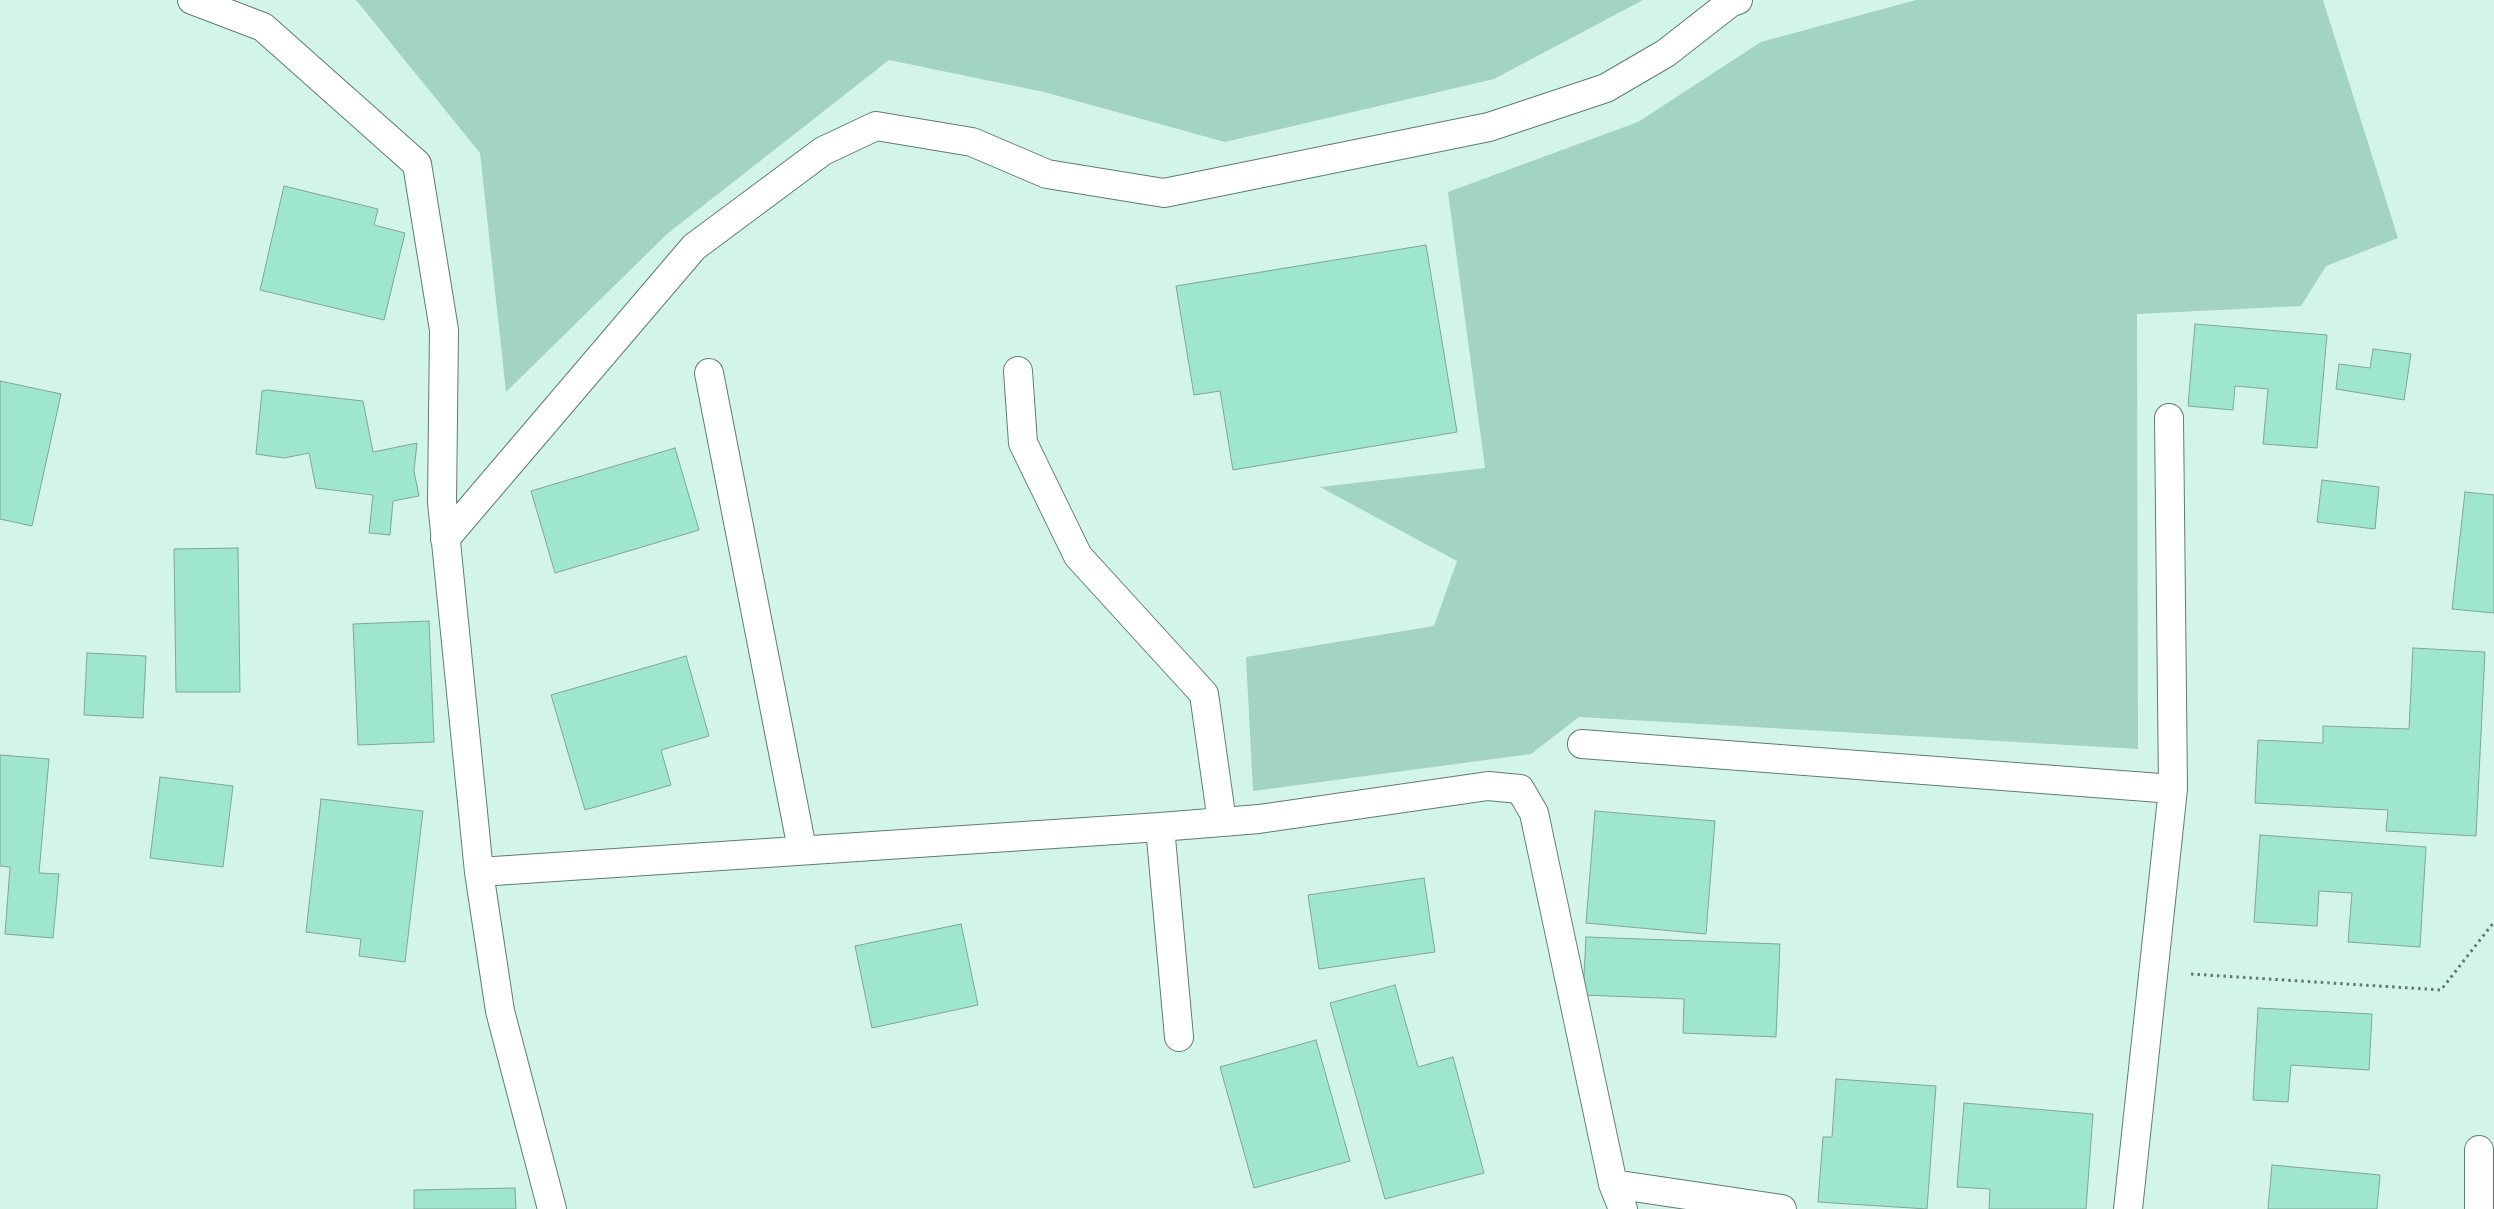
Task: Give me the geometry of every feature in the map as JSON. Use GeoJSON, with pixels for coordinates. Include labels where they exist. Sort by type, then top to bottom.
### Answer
{"type":"FeatureCollection","features":[{"type":"Feature","properties":{"kind":"street"},"geometry":{"type":"LineString","coordinates":[[192,0],[263,27],[416,164],[444,330],[442,502],[479,872],[500,1011],[552,1209]]}},
{"type":"Feature","properties":{"kind":"street"},"geometry":{"type":"LineString","coordinates":[[445,539],[694,247],[823,151],[876,126],[972,142],[1047,174],[1164,193],[1480,129],[1606,88],[1666,52],[1730,3],[1738,0]]}},
{"type":"Feature","properties":{"kind":"street"},"geometry":{"type":"LineString","coordinates":[[1018,371],[1023,444],[1078,556],[1204,694],[1222,822]]}},
{"type":"Feature","properties":{"kind":"street"},"geometry":{"type":"LineString","coordinates":[[709,373],[802,849]]}},
{"type":"Feature","properties":{"kind":"street"},"geometry":{"type":"LineString","coordinates":[[2128,1209],[2173,789],[2169,418]]}},
{"type":"Feature","properties":{"kind":"street"},"geometry":{"type":"LineString","coordinates":[[1582,744],[2173,789]]}},
{"type":"Feature","properties":{"kind":"street"},"geometry":{"type":"LineString","coordinates":[[479,872],[802,849],[1160,827],[1259,819],[1488,786],[1520,789],[1534,813],[1613,1184],[1623,1209]]}},
{"type":"Feature","properties":{"kind":"street"},"geometry":{"type":"LineString","coordinates":[[1160,827],[1180,1037]]}},
{"type":"Feature","properties":{"kind":"street"},"geometry":{"type":"LineString","coordinates":[[2479,1150],[2479,1209]]}},
{"type":"Feature","properties":{"kind":"street"},"geometry":{"type":"LineString","coordinates":[[1613,1184],[1782,1209]]}},
{"type":"Feature","properties":{"kind":"path"},"geometry":{"type":"LineString","coordinates":[[2153,972],[2441,990],[2494,922]]}},
{"type":"Feature","properties":{"kind":"green space"},"geometry":{"type":"Polygon","coordinates":[[[356,0],[1643,0],[1494,79],[1225,142],[1044,92],[889,60],[667,234],[506,392],[480,153],[356,0]]]}},
{"type":"Feature","properties":{"kind":"green space"},"geometry":{"type":"Polygon","coordinates":[[[1916,0],[2323,0],[2398,238],[2326,266],[2301,306],[2137,314],[2138,749],[1579,717],[1531,754],[1253,791],[1246,657],[1434,626],[1457,561],[1320,487],[1485,468],[1448,192],[1638,122],[1761,42],[1916,0]]]}},
{"type":"Feature","properties":{"kind":"building"},"geometry":{"type":"Polygon","coordinates":[[[284,186],[378,209],[374,225],[405,233],[384,320],[260,290],[284,186]]]}},
{"type":"Feature","properties":{"kind":"building"},"geometry":{"type":"Polygon","coordinates":[[[1426,245],[1457,432],[1233,470],[1220,391],[1194,395],[1176,286],[1426,245]]]}},
{"type":"Feature","properties":{"kind":"building"},"geometry":{"type":"Polygon","coordinates":[[[2195,324],[2327,335],[2317,448],[2263,444],[2268,389],[2235,386],[2233,410],[2188,406],[2195,324]]]}},
{"type":"Feature","properties":{"kind":"building"},"geometry":{"type":"Polygon","coordinates":[[[2373,349],[2411,354],[2404,400],[2336,389],[2339,364],[2370,368],[2373,349]]]}},
{"type":"Feature","properties":{"kind":"building"},"geometry":{"type":"Polygon","coordinates":[[[0,381],[61,394],[32,526],[0,519],[0,381]]]}},
{"type":"Feature","properties":{"kind":"building"},"geometry":{"type":"Polygon","coordinates":[[[262,391],[363,401],[373,452],[417,443],[414,471],[419,496],[393,501],[390,535],[369,533],[373,495],[316,488],[309,453],[284,458],[256,454],[262,391]]]}},
{"type":"Feature","properties":{"kind":"building"},"geometry":{"type":"Polygon","coordinates":[[[675,448],[699,530],[555,573],[531,491],[675,448]]]}},
{"type":"Feature","properties":{"kind":"building"},"geometry":{"type":"Polygon","coordinates":[[[2322,480],[2379,487],[2375,529],[2317,522],[2322,480]]]}},
{"type":"Feature","properties":{"kind":"building"},"geometry":{"type":"Polygon","coordinates":[[[2465,492],[2494,495],[2494,613],[2452,609],[2465,492]]]}},
{"type":"Feature","properties":{"kind":"building"},"geometry":{"type":"Polygon","coordinates":[[[238,548],[240,692],[176,692],[174,549],[238,548]]]}},
{"type":"Feature","properties":{"kind":"building"},"geometry":{"type":"Polygon","coordinates":[[[429,621],[434,742],[358,745],[353,624],[429,621]]]}},
{"type":"Feature","properties":{"kind":"building"},"geometry":{"type":"Polygon","coordinates":[[[2413,648],[2485,652],[2476,836],[2386,831],[2388,810],[2255,803],[2258,740],[2323,743],[2323,726],[2409,729],[2413,648]]]}},
{"type":"Feature","properties":{"kind":"building"},"geometry":{"type":"Polygon","coordinates":[[[87,653],[146,656],[143,718],[84,715],[87,653]]]}},
{"type":"Feature","properties":{"kind":"building"},"geometry":{"type":"Polygon","coordinates":[[[686,656],[709,736],[661,750],[671,785],[585,810],[551,695],[686,656]]]}},
{"type":"Feature","properties":{"kind":"building"},"geometry":{"type":"Polygon","coordinates":[[[0,755],[49,759],[39,873],[59,874],[53,938],[5,934],[10,867],[0,866],[0,755]]]}},
{"type":"Feature","properties":{"kind":"building"},"geometry":{"type":"Polygon","coordinates":[[[160,777],[233,786],[223,867],[150,858],[160,777]]]}},
{"type":"Feature","properties":{"kind":"building"},"geometry":{"type":"Polygon","coordinates":[[[321,799],[423,811],[405,962],[359,956],[361,939],[306,932],[321,799]]]}},
{"type":"Feature","properties":{"kind":"building"},"geometry":{"type":"Polygon","coordinates":[[[1595,811],[1715,821],[1706,934],[1586,923],[1595,811]]]}},
{"type":"Feature","properties":{"kind":"building"},"geometry":{"type":"Polygon","coordinates":[[[2260,835],[2426,847],[2420,947],[2348,942],[2352,893],[2319,891],[2317,926],[2254,922],[2260,835]]]}},
{"type":"Feature","properties":{"kind":"building"},"geometry":{"type":"Polygon","coordinates":[[[1424,878],[1435,952],[1319,969],[1308,895],[1424,878]]]}},
{"type":"Feature","properties":{"kind":"building"},"geometry":{"type":"Polygon","coordinates":[[[961,924],[978,1005],[872,1028],[855,946],[961,924]]]}},
{"type":"Feature","properties":{"kind":"building"},"geometry":{"type":"Polygon","coordinates":[[[1586,937],[1780,944],[1776,1037],[1683,1033],[1684,999],[1583,995],[1586,937]]]}},
{"type":"Feature","properties":{"kind":"building"},"geometry":{"type":"Polygon","coordinates":[[[1395,985],[1418,1067],[1453,1057],[1484,1173],[1385,1199],[1330,1003],[1395,985]]]}},
{"type":"Feature","properties":{"kind":"building"},"geometry":{"type":"Polygon","coordinates":[[[2258,1008],[2372,1014],[2369,1070],[2291,1065],[2288,1102],[2253,1100],[2258,1008]]]}},
{"type":"Feature","properties":{"kind":"building"},"geometry":{"type":"Polygon","coordinates":[[[1316,1040],[1350,1161],[1254,1188],[1220,1067],[1316,1040]]]}},
{"type":"Feature","properties":{"kind":"building"},"geometry":{"type":"Polygon","coordinates":[[[1836,1079],[1936,1086],[1927,1209],[1818,1202],[1823,1137],[1832,1137],[1836,1079]]]}},
{"type":"Feature","properties":{"kind":"building"},"geometry":{"type":"Polygon","coordinates":[[[1964,1103],[2093,1114],[2086,1209],[1989,1209],[1990,1189],[1957,1187],[1964,1103]]]}},
{"type":"Feature","properties":{"kind":"building"},"geometry":{"type":"Polygon","coordinates":[[[2272,1165],[2380,1175],[2377,1209],[2268,1209],[2272,1165]]]}},
{"type":"Feature","properties":{"kind":"building"},"geometry":{"type":"Polygon","coordinates":[[[515,1188],[516,1209],[414,1209],[414,1190],[515,1188]]]}}]}
